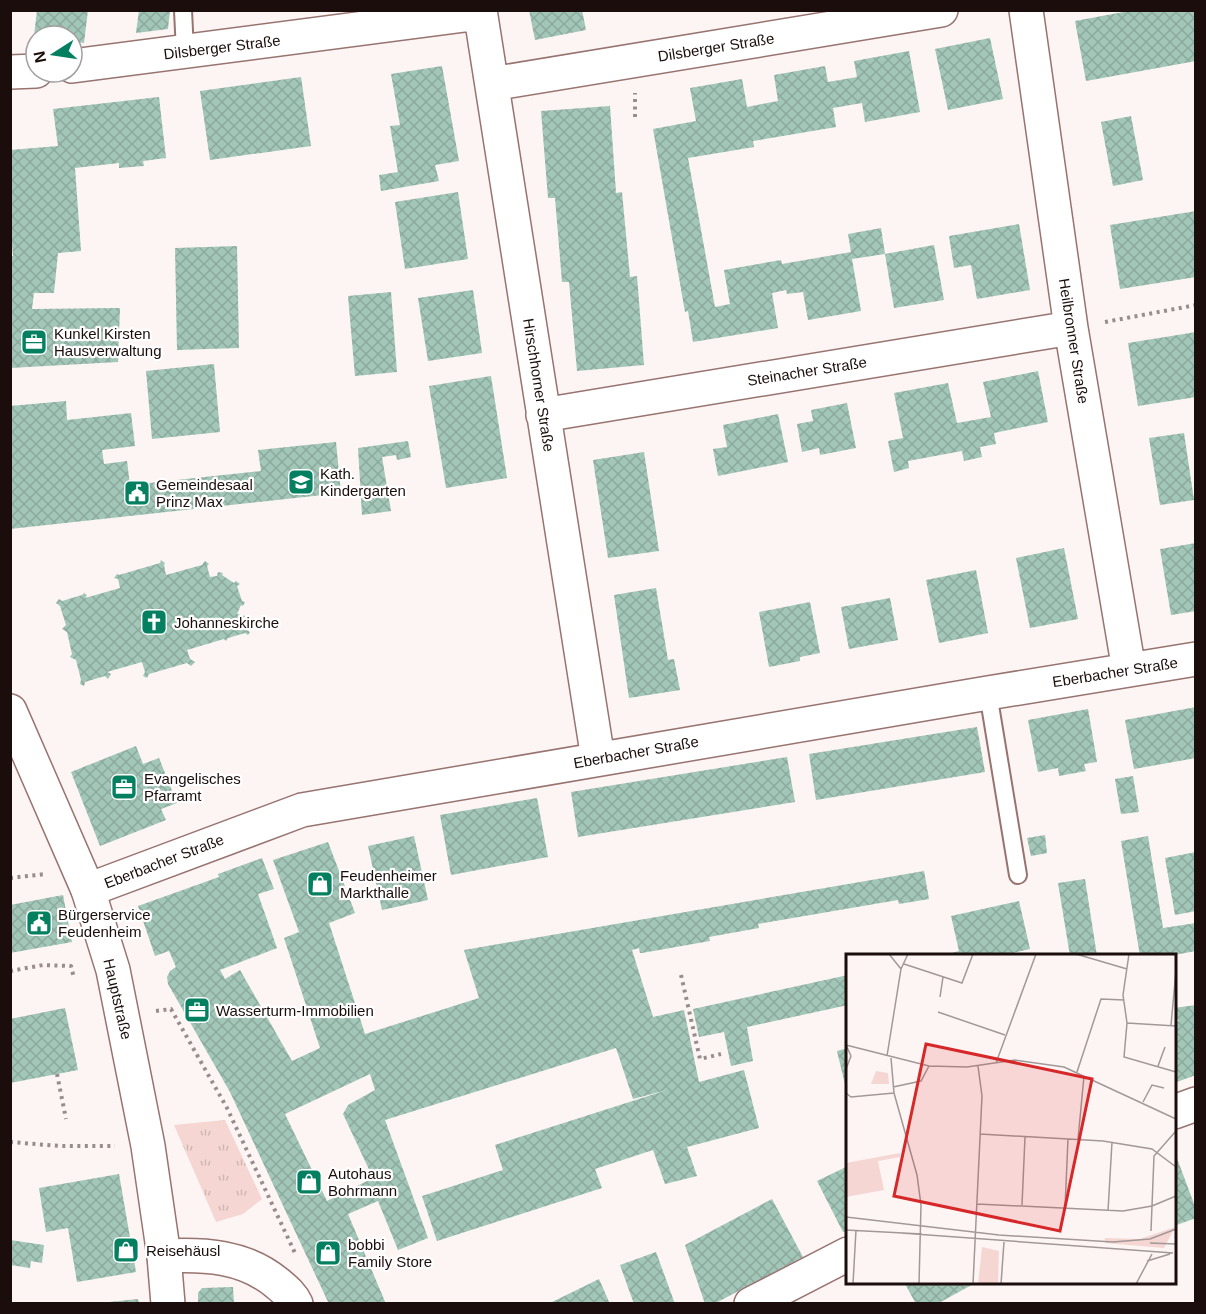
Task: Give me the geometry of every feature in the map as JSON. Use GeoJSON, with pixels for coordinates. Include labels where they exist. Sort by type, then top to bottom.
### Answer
{"type":"FeatureCollection","features":[{"type":"Feature","properties":{"kind":"street","name":"Dilsberger Straße"},"geometry":{"type":"LineString","coordinates":[[492,84],[941,10]]}},
{"type":"Feature","properties":{"kind":"street","name":"Heilbronner Straße"},"geometry":{"type":"LineString","coordinates":[[1026,10],[1071,328],[1130,670]]}},
{"type":"Feature","properties":{"kind":"street","name":"Dilsberger Straße"},"geometry":{"type":"LineString","coordinates":[[84,65],[480,12]]}},
{"type":"Feature","properties":{"kind":"street","name":"Hirschhorner Straße"},"geometry":{"type":"LineString","coordinates":[[480,12],[598,759]]}},
{"type":"Feature","properties":{"kind":"street","name":"Steinacher Straße"},"geometry":{"type":"LineString","coordinates":[[543,415],[1071,328]]}},
{"type":"Feature","properties":{"kind":"street","name":"Eberbacher Straße"},"geometry":{"type":"LineString","coordinates":[[88,890],[302,810],[1196,659]]}},
{"type":"Feature","properties":{"kind":"street","name":"Hauptstraße"},"geometry":{"type":"LineString","coordinates":[[10,711],[20,758],[88,890],[113,970],[148,1146],[164,1256],[168,1304]]}},
{"type":"Feature","properties":{"kind":"street"},"geometry":{"type":"LineString","coordinates":[[1176,1111],[1196,1104]]}},
{"type":"Feature","properties":{"kind":"street"},"geometry":{"type":"LineString","coordinates":[[164,1256],[194,1255],[234,1260],[263,1272],[294,1297],[296,1304]]}},
{"type":"Feature","properties":{"kind":"street"},"geometry":{"type":"LineString","coordinates":[[751,1304],[846,1255]]}},
{"type":"Feature","properties":{"kind":"lane"},"geometry":{"type":"LineString","coordinates":[[183,10],[185,52]]}},
{"type":"Feature","properties":{"kind":"lane"},"geometry":{"type":"LineString","coordinates":[[988,693],[1018,875]]}},
{"type":"Feature","properties":{"kind":"path"},"geometry":{"type":"LineString","coordinates":[[1071,328],[1196,305]]}},
{"type":"Feature","properties":{"kind":"path"},"geometry":{"type":"LineString","coordinates":[[10,971],[43,965],[71,966],[74,978]]}},
{"type":"Feature","properties":{"kind":"path"},"geometry":{"type":"LineString","coordinates":[[681,975],[700,1059],[721,1054]]}},
{"type":"Feature","properties":{"kind":"path"},"geometry":{"type":"LineString","coordinates":[[122,1015],[171,1009],[226,1108],[269,1199]]}},
{"type":"Feature","properties":{"kind":"path"},"geometry":{"type":"LineString","coordinates":[[57,1074],[66,1119]]}},
{"type":"Feature","properties":{"kind":"path"},"geometry":{"type":"LineString","coordinates":[[10,1142],[60,1146],[148,1146]]}},
{"type":"Feature","properties":{"kind":"green space"},"geometry":{"type":"Polygon","coordinates":[[[225,1120],[262,1199],[243,1214],[216,1222],[174,1125],[225,1120]]]}},
{"type":"Feature","properties":{"kind":"building"},"geometry":{"type":"Polygon","coordinates":[[[37,10],[88,10],[84,43],[84,24],[35,24],[37,10]]]}},
{"type":"Feature","properties":{"kind":"building"},"geometry":{"type":"Polygon","coordinates":[[[139,10],[170,10],[168,29],[136,33],[139,10]]]}},
{"type":"Feature","properties":{"kind":"building"},"geometry":{"type":"Polygon","coordinates":[[[529,10],[582,10],[586,30],[535,40],[529,10]]]}},
{"type":"Feature","properties":{"kind":"building"},"geometry":{"type":"Polygon","coordinates":[[[1134,10],[1196,10],[1196,61],[1086,81],[1075,21],[1134,10]]]}},
{"type":"Feature","properties":{"kind":"building"},"geometry":{"type":"Polygon","coordinates":[[[990,38],[1003,99],[948,110],[935,49],[990,38]]]}},
{"type":"Feature","properties":{"kind":"building"},"geometry":{"type":"Polygon","coordinates":[[[909,51],[920,112],[865,122],[862,103],[833,108],[836,127],[753,141],[754,147],[688,158],[715,307],[730,304],[724,270],[781,260],[782,264],[851,252],[848,234],[881,228],[885,254],[852,259],[861,311],[808,320],[803,292],[787,294],[786,290],[772,293],[778,328],[693,342],[688,311],[685,312],[653,129],[696,121],[690,88],[742,79],[747,107],[778,101],[774,75],[825,66],[828,82],[857,77],[854,61],[909,51]]]}},
{"type":"Feature","properties":{"kind":"building"},"geometry":{"type":"Polygon","coordinates":[[[442,66],[459,161],[435,165],[439,181],[381,191],[379,175],[398,172],[390,126],[400,125],[391,74],[442,66]]]}},
{"type":"Feature","properties":{"kind":"building"},"geometry":{"type":"Polygon","coordinates":[[[301,77],[311,146],[210,160],[200,91],[301,77]]]}},
{"type":"Feature","properties":{"kind":"building"},"geometry":{"type":"Polygon","coordinates":[[[159,97],[166,158],[143,161],[144,166],[119,168],[119,163],[75,168],[81,251],[58,253],[54,293],[34,293],[32,309],[120,308],[118,362],[10,368],[10,256],[13,256],[10,223],[10,150],[58,146],[53,109],[159,97]]]}},
{"type":"Feature","properties":{"kind":"building"},"geometry":{"type":"Polygon","coordinates":[[[610,106],[616,193],[622,192],[630,277],[637,276],[644,365],[577,371],[569,282],[562,282],[555,198],[548,198],[541,111],[610,106]]]}},
{"type":"Feature","properties":{"kind":"building"},"geometry":{"type":"Polygon","coordinates":[[[1131,116],[1143,180],[1113,186],[1101,122],[1131,116]]]}},
{"type":"Feature","properties":{"kind":"building"},"geometry":{"type":"Polygon","coordinates":[[[458,192],[468,259],[405,269],[395,202],[458,192]]]}},
{"type":"Feature","properties":{"kind":"building"},"geometry":{"type":"Polygon","coordinates":[[[1196,211],[1196,277],[1120,289],[1110,225],[1196,211]]]}},
{"type":"Feature","properties":{"kind":"building"},"geometry":{"type":"Polygon","coordinates":[[[1019,224],[1030,290],[977,299],[971,265],[954,268],[949,236],[1019,224]]]}},
{"type":"Feature","properties":{"kind":"building"},"geometry":{"type":"Polygon","coordinates":[[[934,245],[944,300],[894,308],[885,254],[934,245]]]}},
{"type":"Feature","properties":{"kind":"building"},"geometry":{"type":"Polygon","coordinates":[[[237,246],[239,348],[177,350],[175,248],[237,246]]]}},
{"type":"Feature","properties":{"kind":"building"},"geometry":{"type":"Polygon","coordinates":[[[473,290],[482,353],[428,361],[418,298],[473,290]]]}},
{"type":"Feature","properties":{"kind":"building"},"geometry":{"type":"Polygon","coordinates":[[[391,292],[397,372],[355,376],[348,296],[391,292]]]}},
{"type":"Feature","properties":{"kind":"building"},"geometry":{"type":"Polygon","coordinates":[[[1196,332],[1196,397],[1138,406],[1128,343],[1196,332]]]}},
{"type":"Feature","properties":{"kind":"building"},"geometry":{"type":"Polygon","coordinates":[[[214,364],[220,432],[152,439],[146,371],[214,364]]]}},
{"type":"Feature","properties":{"kind":"building"},"geometry":{"type":"Polygon","coordinates":[[[1038,371],[1048,422],[994,433],[996,444],[980,447],[982,457],[964,461],[962,451],[908,461],[909,468],[894,472],[888,441],[903,438],[894,393],[948,383],[957,423],[991,417],[983,382],[1038,371]]]}},
{"type":"Feature","properties":{"kind":"building"},"geometry":{"type":"Polygon","coordinates":[[[491,376],[507,478],[446,488],[429,386],[491,376]]]}},
{"type":"Feature","properties":{"kind":"building"},"geometry":{"type":"Polygon","coordinates":[[[66,401],[67,420],[131,413],[135,446],[102,450],[104,464],[127,461],[130,485],[261,471],[258,450],[336,442],[341,493],[10,529],[10,406],[66,401]]]}},
{"type":"Feature","properties":{"kind":"building"},"geometry":{"type":"Polygon","coordinates":[[[847,403],[856,448],[820,455],[819,448],[802,452],[797,424],[813,421],[811,410],[847,403]]]}},
{"type":"Feature","properties":{"kind":"building"},"geometry":{"type":"Polygon","coordinates":[[[778,414],[788,462],[718,476],[713,449],[727,447],[723,425],[778,414]]]}},
{"type":"Feature","properties":{"kind":"building"},"geometry":{"type":"Polygon","coordinates":[[[1184,433],[1194,500],[1160,505],[1149,438],[1184,433]]]}},
{"type":"Feature","properties":{"kind":"building"},"geometry":{"type":"Polygon","coordinates":[[[408,441],[411,457],[397,460],[396,455],[382,457],[391,511],[362,515],[358,448],[408,441]]]}},
{"type":"Feature","properties":{"kind":"building"},"geometry":{"type":"Polygon","coordinates":[[[644,452],[659,551],[608,558],[593,460],[644,452]]]}},
{"type":"Feature","properties":{"kind":"building"},"geometry":{"type":"Polygon","coordinates":[[[1196,543],[1196,611],[1171,615],[1160,549],[1196,543]]]}},
{"type":"Feature","properties":{"kind":"building"},"geometry":{"type":"Polygon","coordinates":[[[1064,548],[1078,619],[1030,628],[1016,558],[1064,548]]]}},
{"type":"Feature","properties":{"kind":"building","name":"Johanneskirche"},"geometry":{"type":"Polygon","coordinates":[[[161,560],[165,563],[166,575],[202,565],[205,561],[209,564],[207,566],[210,577],[217,576],[218,572],[223,573],[222,575],[234,583],[236,581],[240,584],[237,586],[242,601],[245,602],[237,614],[245,616],[243,619],[250,632],[248,635],[245,633],[228,638],[226,641],[224,639],[187,650],[190,659],[195,662],[191,666],[187,663],[149,674],[147,678],[143,676],[145,672],[142,662],[107,672],[111,674],[108,679],[105,676],[85,682],[84,686],[80,684],[76,660],[70,657],[72,654],[67,632],[62,629],[66,625],[60,606],[56,603],[59,599],[62,601],[84,593],[87,595],[85,598],[120,588],[118,579],[114,578],[117,574],[160,563],[161,560]]]}},
{"type":"Feature","properties":{"kind":"building"},"geometry":{"type":"Polygon","coordinates":[[[976,570],[988,633],[939,643],[926,580],[976,570]]]}},
{"type":"Feature","properties":{"kind":"building"},"geometry":{"type":"Polygon","coordinates":[[[656,588],[668,660],[674,659],[680,690],[629,698],[614,595],[656,588]]]}},
{"type":"Feature","properties":{"kind":"building"},"geometry":{"type":"Polygon","coordinates":[[[890,598],[898,640],[849,649],[841,607],[890,598]]]}},
{"type":"Feature","properties":{"kind":"building"},"geometry":{"type":"Polygon","coordinates":[[[810,602],[820,653],[800,657],[800,661],[769,667],[759,612],[810,602]]]}},
{"type":"Feature","properties":{"kind":"building"},"geometry":{"type":"Polygon","coordinates":[[[1196,707],[1196,758],[1134,769],[1125,720],[1196,707]]]}},
{"type":"Feature","properties":{"kind":"building"},"geometry":{"type":"Polygon","coordinates":[[[1088,709],[1097,762],[1084,764],[1086,771],[1059,776],[1058,768],[1038,772],[1028,720],[1088,709]]]}},
{"type":"Feature","properties":{"kind":"building"},"geometry":{"type":"Polygon","coordinates":[[[977,727],[985,772],[816,800],[809,754],[977,727]]]}},
{"type":"Feature","properties":{"kind":"building","name":"Evangelisches Pfarramt"},"geometry":{"type":"Polygon","coordinates":[[[136,746],[143,764],[159,758],[177,803],[161,809],[166,820],[100,846],[71,772],[136,746]]]}},
{"type":"Feature","properties":{"kind":"building"},"geometry":{"type":"Polygon","coordinates":[[[787,757],[795,802],[578,837],[571,792],[787,757]]]}},
{"type":"Feature","properties":{"kind":"building"},"geometry":{"type":"Polygon","coordinates":[[[1133,776],[1139,812],[1121,814],[1115,779],[1133,776]]]}},
{"type":"Feature","properties":{"kind":"building"},"geometry":{"type":"Polygon","coordinates":[[[537,798],[548,857],[451,875],[440,815],[537,798]]]}},
{"type":"Feature","properties":{"kind":"building"},"geometry":{"type":"Polygon","coordinates":[[[1045,835],[1047,853],[1031,856],[1027,838],[1045,835]]]}},
{"type":"Feature","properties":{"kind":"building"},"geometry":{"type":"Polygon","coordinates":[[[414,836],[428,900],[382,910],[368,846],[414,836]]]}},
{"type":"Feature","properties":{"kind":"building"},"geometry":{"type":"Polygon","coordinates":[[[1148,836],[1163,928],[1196,923],[1196,951],[1176,955],[1140,954],[1121,841],[1148,836]]]}},
{"type":"Feature","properties":{"kind":"building"},"geometry":{"type":"Polygon","coordinates":[[[328,842],[355,913],[329,923],[365,1034],[479,998],[464,950],[924,871],[929,899],[899,904],[898,900],[758,924],[759,928],[709,937],[710,941],[642,953],[639,948],[632,950],[653,1017],[684,1010],[699,1082],[744,1070],[759,1128],[687,1147],[697,1176],[665,1184],[653,1150],[595,1169],[602,1188],[437,1241],[422,1196],[503,1170],[495,1145],[667,1090],[633,1099],[616,1048],[385,1120],[428,1238],[398,1250],[378,1201],[348,1214],[386,1304],[329,1304],[230,1092],[168,984],[167,977],[176,967],[169,951],[155,956],[138,906],[219,877],[218,874],[262,858],[274,889],[258,894],[277,948],[220,970],[225,979],[240,970],[292,1061],[320,1048],[284,938],[299,932],[273,860],[328,842]],[[370,1074],[285,1114],[327,1201],[373,1178],[343,1114],[348,1105],[375,1090],[370,1074]]]}},
{"type":"Feature","properties":{"kind":"building"},"geometry":{"type":"Polygon","coordinates":[[[1196,852],[1196,911],[1175,915],[1165,858],[1196,852]]]}},
{"type":"Feature","properties":{"kind":"building"},"geometry":{"type":"Polygon","coordinates":[[[1085,879],[1097,954],[1070,954],[1058,883],[1085,879]]]}},
{"type":"Feature","properties":{"kind":"building","name":"Bürgerservice Feudenheim"},"geometry":{"type":"Polygon","coordinates":[[[63,895],[72,942],[10,953],[10,905],[63,895]]]}},
{"type":"Feature","properties":{"kind":"building"},"geometry":{"type":"Polygon","coordinates":[[[1019,901],[1030,949],[1008,954],[949,954],[959,951],[951,916],[1019,901]]]}},
{"type":"Feature","properties":{"kind":"building"},"geometry":{"type":"Polygon","coordinates":[[[846,975],[846,1005],[747,1027],[753,1061],[731,1066],[724,1032],[699,1037],[693,1009],[846,975]]]}},
{"type":"Feature","properties":{"kind":"building"},"geometry":{"type":"Polygon","coordinates":[[[1196,1005],[1196,1075],[1176,1082],[1176,1022],[1179,1021],[1176,1017],[1176,1008],[1196,1005]]]}},
{"type":"Feature","properties":{"kind":"building"},"geometry":{"type":"Polygon","coordinates":[[[65,1008],[78,1070],[10,1083],[10,1019],[65,1008]]]}},
{"type":"Feature","properties":{"kind":"building"},"geometry":{"type":"Polygon","coordinates":[[[846,1049],[846,1089],[837,1051],[846,1049]]]}},
{"type":"Feature","properties":{"kind":"building"},"geometry":{"type":"Polygon","coordinates":[[[1176,1156],[1196,1209],[1196,1218],[1176,1225],[1176,1156]]]}},
{"type":"Feature","properties":{"kind":"building"},"geometry":{"type":"Polygon","coordinates":[[[846,1167],[846,1231],[843,1232],[817,1181],[846,1167]]]}},
{"type":"Feature","properties":{"kind":"building"},"geometry":{"type":"Polygon","coordinates":[[[119,1174],[136,1272],[77,1282],[68,1228],[46,1232],[39,1188],[119,1174]]]}},
{"type":"Feature","properties":{"kind":"building"},"geometry":{"type":"Polygon","coordinates":[[[772,1199],[803,1257],[714,1304],[705,1304],[685,1245],[772,1199]]]}},
{"type":"Feature","properties":{"kind":"building"},"geometry":{"type":"Polygon","coordinates":[[[10,1240],[44,1245],[42,1263],[31,1261],[30,1268],[10,1265],[10,1240]]]}},
{"type":"Feature","properties":{"kind":"building"},"geometry":{"type":"Polygon","coordinates":[[[656,1252],[675,1304],[634,1304],[620,1265],[656,1252]]]}},
{"type":"Feature","properties":{"kind":"building"},"geometry":{"type":"Polygon","coordinates":[[[599,1279],[610,1304],[548,1304],[599,1279]]]}},
{"type":"Feature","properties":{"kind":"building"},"geometry":{"type":"Polygon","coordinates":[[[905,1284],[973,1284],[937,1304],[916,1304],[905,1284]]]}},
{"type":"Feature","properties":{"kind":"building"},"geometry":{"type":"Polygon","coordinates":[[[233,1287],[234,1304],[198,1304],[198,1293],[202,1288],[233,1287]]]}},
{"type":"Feature","properties":{"kind":"building"},"geometry":{"type":"Polygon","coordinates":[[[138,1299],[139,1304],[109,1304],[109,1302],[138,1299]]]}},
{"type":"Feature","properties":{"kind":"place","name":"Kunkel Kirsten Hausverwaltung"},"geometry":{"type":"Point","coordinates":[34,342]}},
{"type":"Feature","properties":{"kind":"place","name":"Kath. Kindergarten"},"geometry":{"type":"Point","coordinates":[301,482]}},
{"type":"Feature","properties":{"kind":"place","name":"Gemeindesaal Prinz Max"},"geometry":{"type":"Point","coordinates":[137,493]}},
{"type":"Feature","properties":{"kind":"place","name":"Johanneskirche"},"geometry":{"type":"Point","coordinates":[154,622]}},
{"type":"Feature","properties":{"kind":"place","name":"Evangelisches Pfarramt"},"geometry":{"type":"Point","coordinates":[124,787]}},
{"type":"Feature","properties":{"kind":"place","name":"Feudenheimer Markthalle"},"geometry":{"type":"Point","coordinates":[320,884]}},
{"type":"Feature","properties":{"kind":"place","name":"Bürgerservice Feudenheim"},"geometry":{"type":"Point","coordinates":[39,923]}},
{"type":"Feature","properties":{"kind":"place","name":"Wasserturm-Immobilien"},"geometry":{"type":"Point","coordinates":[197,1010]}},
{"type":"Feature","properties":{"kind":"place","name":"Autohaus Bohrmann"},"geometry":{"type":"Point","coordinates":[309,1182]}},
{"type":"Feature","properties":{"kind":"place","name":"Reisehäusl"},"geometry":{"type":"Point","coordinates":[126,1250]}},
{"type":"Feature","properties":{"kind":"place","name":"bobbi Family Store"},"geometry":{"type":"Point","coordinates":[328,1253]}}]}
